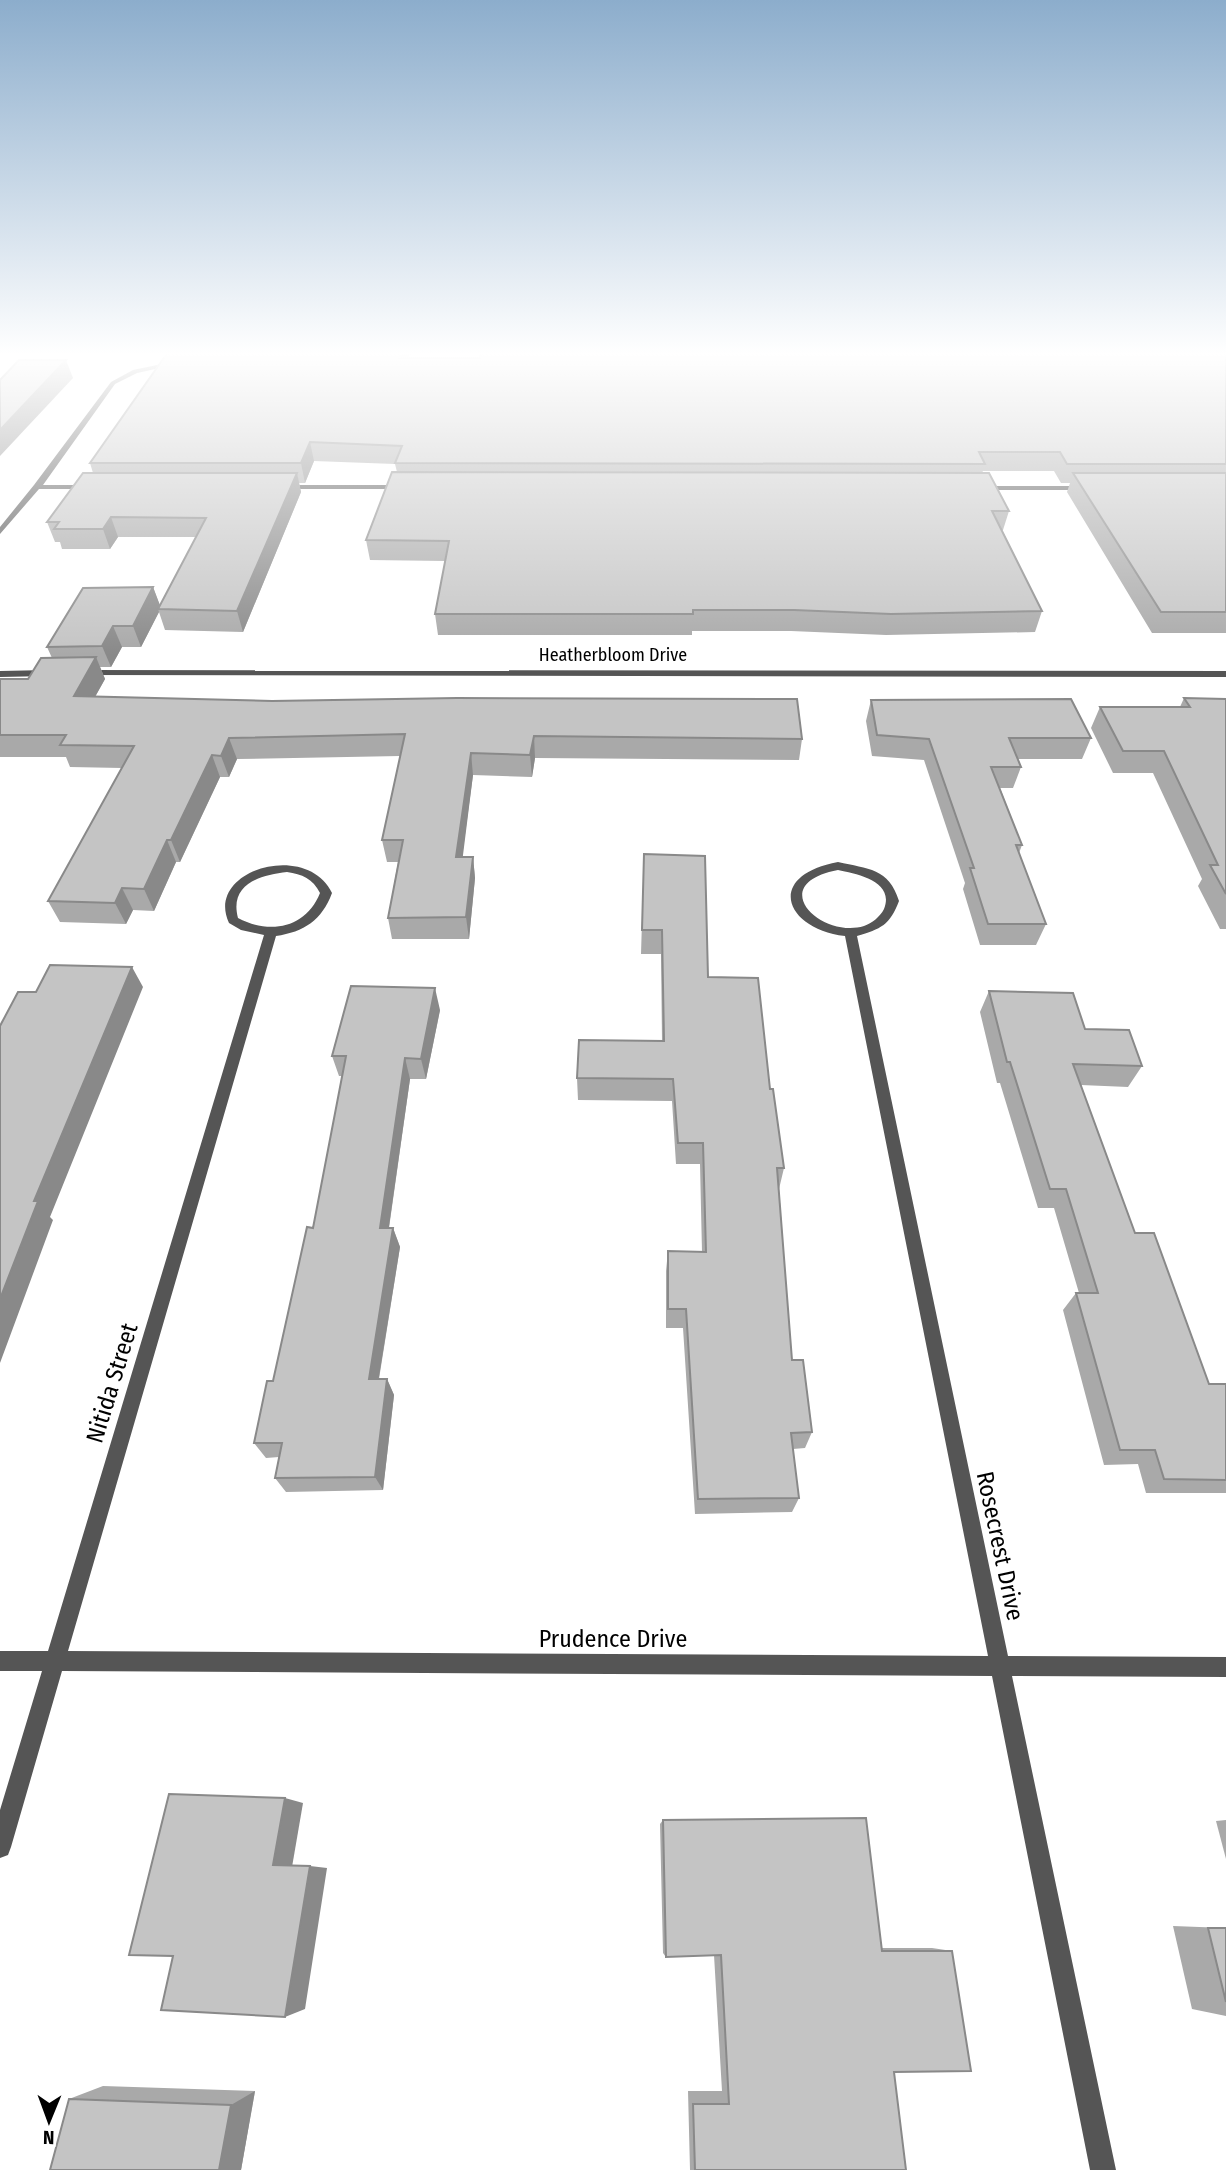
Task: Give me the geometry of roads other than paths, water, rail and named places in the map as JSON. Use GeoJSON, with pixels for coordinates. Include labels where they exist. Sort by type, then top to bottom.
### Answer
{"type":"FeatureCollection","features":[{"type":"Feature","properties":{"kind":"street"},"geometry":{"type":"LineString","coordinates":[[0,532],[62,453]]}},
{"type":"Feature","properties":{"kind":"street"},"geometry":{"type":"LineString","coordinates":[[37,487],[107,487]]}},
{"type":"Feature","properties":{"kind":"street"},"geometry":{"type":"LineString","coordinates":[[275,487],[415,487]]}},
{"type":"Feature","properties":{"kind":"street"},"geometry":{"type":"LineString","coordinates":[[974,488],[1100,488]]}},
{"type":"Feature","properties":{"kind":"street"},"geometry":{"type":"LineString","coordinates":[[0,674],[54,673]]}},
{"type":"Feature","properties":{"kind":"street","name":"Heatherbloom Drive"},"geometry":{"type":"LineString","coordinates":[[68,673],[1226,674]]}},
{"type":"Feature","properties":{"kind":"street"},"geometry":{"type":"LineString","coordinates":[[830,867],[853,867],[880,879],[889,888],[893,909],[888,919],[879,926],[850,932],[833,930],[804,914],[797,903],[796,892],[800,881],[809,873],[830,867]]}},
{"type":"Feature","properties":{"kind":"street"},"geometry":{"type":"LineString","coordinates":[[272,869],[302,870],[314,875],[326,893],[316,914],[304,923],[271,932],[256,932],[233,920],[229,900],[234,890],[244,881],[272,869]]}},
{"type":"Feature","properties":{"kind":"street","name":"Nitida Street"},"geometry":{"type":"LineString","coordinates":[[0,1847],[271,932]]}},
{"type":"Feature","properties":{"kind":"street","name":"Rosecrest Drive"},"geometry":{"type":"LineString","coordinates":[[850,932],[1103,2170]]}},
{"type":"Feature","properties":{"kind":"street","name":"Prudence Drive"},"geometry":{"type":"LineString","coordinates":[[0,1661],[1226,1667]]}}]}
